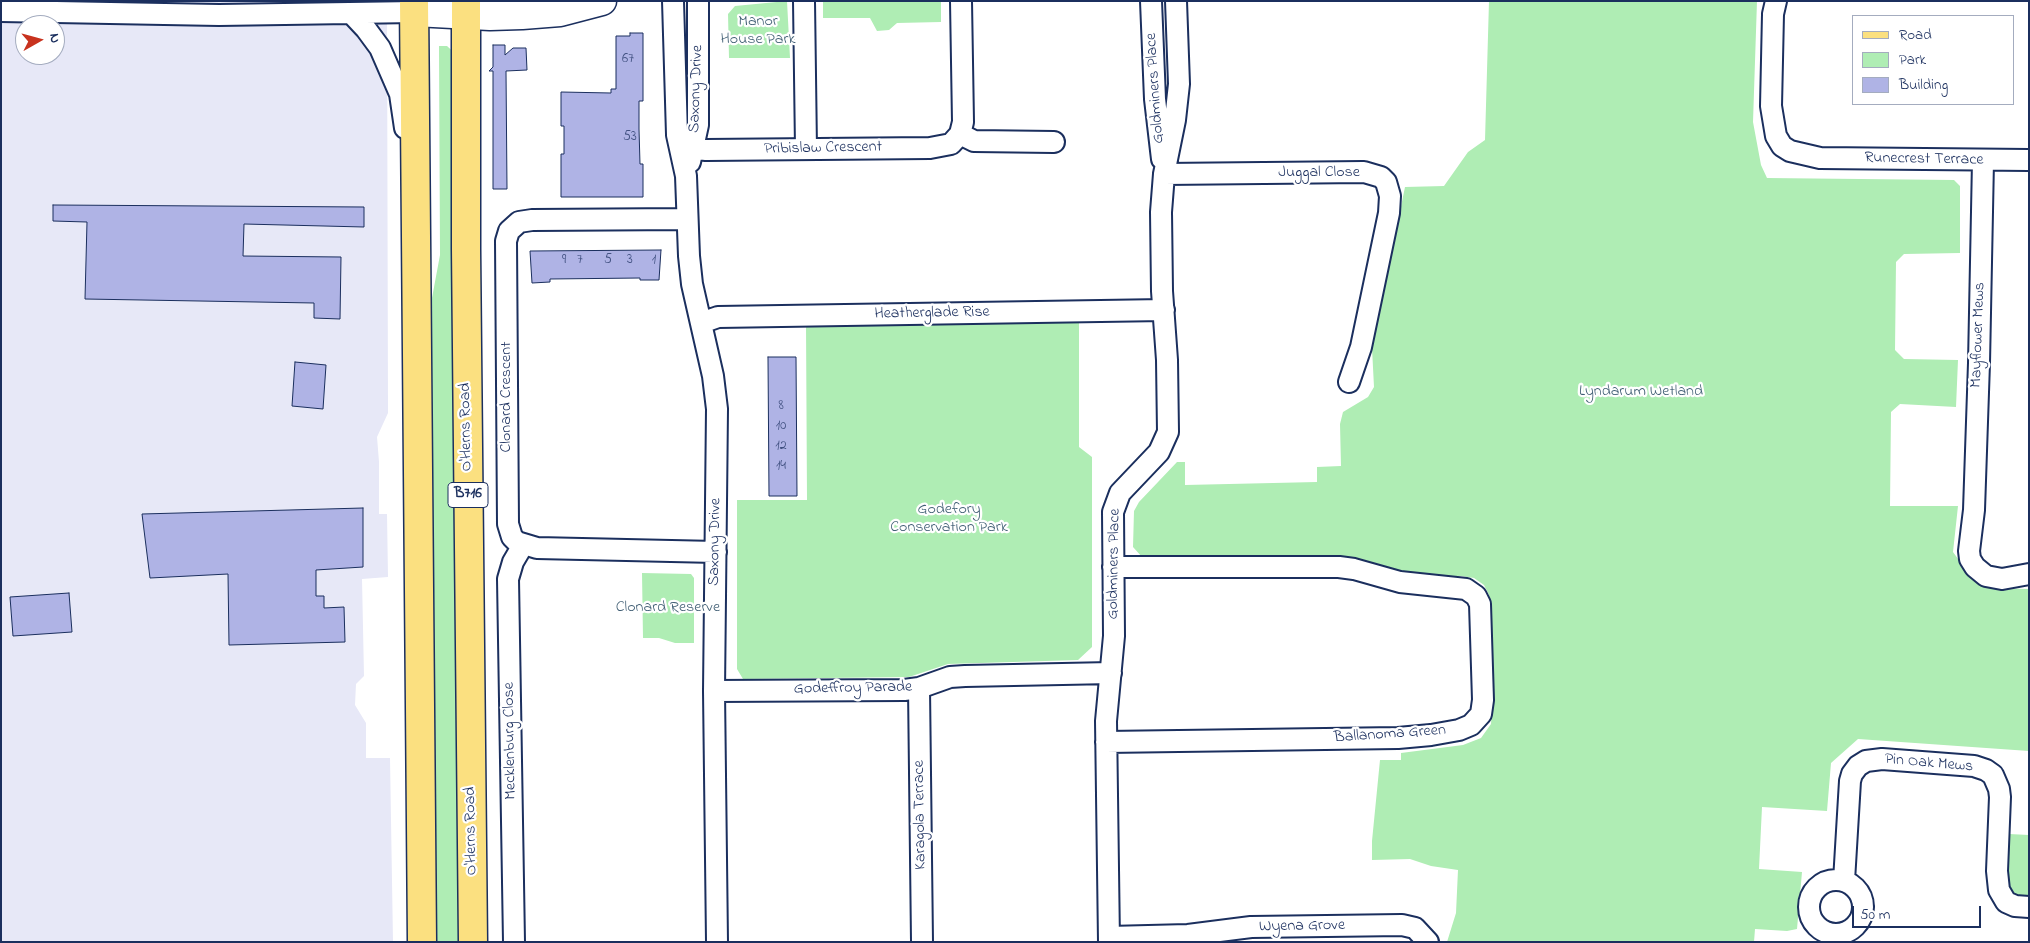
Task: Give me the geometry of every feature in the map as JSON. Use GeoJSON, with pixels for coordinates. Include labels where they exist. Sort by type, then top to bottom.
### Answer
{"type":"FeatureCollection","features":[{"type":"Feature","properties":{"kind":"main road"},"geometry":{"type":"LineString","coordinates":[[414,6],[422,942]]}},
{"type":"Feature","properties":{"kind":"main road","name":"O'Herns Road"},"geometry":{"type":"LineString","coordinates":[[466,8],[466,269],[473,942]]}},
{"type":"Feature","properties":{"kind":"street"},"geometry":{"type":"LineString","coordinates":[[166,14],[232,1]]}},
{"type":"Feature","properties":{"kind":"street"},"geometry":{"type":"LineString","coordinates":[[1,11],[219,16],[350,14],[414,6],[466,8],[522,15],[560,12],[602,1]]}},
{"type":"Feature","properties":{"kind":"street","name":"Saxony Drive"},"geometry":{"type":"LineString","coordinates":[[674,1],[678,136],[687,148]]}},
{"type":"Feature","properties":{"kind":"street","name":"Saxony Drive"},"geometry":{"type":"LineString","coordinates":[[698,1],[698,125],[687,148],[686,219],[692,284],[713,376],[717,409],[714,692],[717,942]]}},
{"type":"Feature","properties":{"kind":"street"},"geometry":{"type":"LineString","coordinates":[[804,1],[806,150]]}},
{"type":"Feature","properties":{"kind":"street"},"geometry":{"type":"LineString","coordinates":[[961,1],[963,122],[960,134],[974,140],[1054,142]]}},
{"type":"Feature","properties":{"kind":"street","name":"Goldminers Place"},"geometry":{"type":"LineString","coordinates":[[1152,1],[1155,106],[1164,174]]}},
{"type":"Feature","properties":{"kind":"street","name":"Goldminers Place"},"geometry":{"type":"LineString","coordinates":[[1109,939],[1106,710],[1114,636],[1113,512],[1120,493],[1159,452],[1168,432],[1161,212],[1164,174],[1175,120],[1179,84],[1176,1]]}},
{"type":"Feature","properties":{"kind":"street","name":"Runecrest Terrace"},"geometry":{"type":"LineString","coordinates":[[1773,5],[1771,106],[1764,139],[1769,152],[1777,159],[1788,164],[1820,158],[2029,160]]}},
{"type":"Feature","properties":{"kind":"street"},"geometry":{"type":"LineString","coordinates":[[350,14],[366,29],[380,48],[400,94],[415,209]]}},
{"type":"Feature","properties":{"kind":"street"},"geometry":{"type":"LineString","coordinates":[[466,48],[491,30],[522,15]]}},
{"type":"Feature","properties":{"kind":"street","name":"Pribislaw Crescent"},"geometry":{"type":"LineString","coordinates":[[687,148],[806,150],[938,147],[951,144],[960,134]]}},
{"type":"Feature","properties":{"kind":"street","name":"Mayflower Mews"},"geometry":{"type":"LineString","coordinates":[[1983,161],[1974,510],[1969,551],[1970,559],[1975,567],[1986,576],[2002,579],[2029,573]]}},
{"type":"Feature","properties":{"kind":"street","name":"Juggal Close"},"geometry":{"type":"LineString","coordinates":[[1164,174],[1364,172],[1381,177],[1386,182],[1390,196],[1389,213],[1361,347],[1349,382]]}},
{"type":"Feature","properties":{"kind":"street","name":"Clonard Crescent"},"geometry":{"type":"LineString","coordinates":[[523,545],[512,536],[508,516],[506,241],[509,231],[519,222],[532,220],[686,219]]}},
{"type":"Feature","properties":{"kind":"street","name":"Heatherglade Rise"},"geometry":{"type":"LineString","coordinates":[[701,322],[718,317],[1164,310]]}},
{"type":"Feature","properties":{"kind":"street"},"geometry":{"type":"LineString","coordinates":[[523,545],[537,548],[716,552]]}},
{"type":"Feature","properties":{"kind":"street","name":"Mecklenburg Close"},"geometry":{"type":"LineString","coordinates":[[514,942],[508,579],[512,562],[523,545]]}},
{"type":"Feature","properties":{"kind":"street","name":"Ballanoma Green"},"geometry":{"type":"LineString","coordinates":[[1106,742],[1398,738],[1431,735],[1459,730],[1471,725],[1480,714],[1483,700],[1480,604],[1476,596],[1466,589],[1400,582],[1354,569],[1339,567],[1113,567]]}},
{"type":"Feature","properties":{"kind":"street","name":"Godeffroy Parade"},"geometry":{"type":"LineString","coordinates":[[714,692],[904,690],[919,688],[950,677],[1111,674]]}},
{"type":"Feature","properties":{"kind":"street","name":"Karagola Terrace"},"geometry":{"type":"LineString","coordinates":[[919,688],[922,942]]}},
{"type":"Feature","properties":{"kind":"street","name":"Pin Oak Mews"},"geometry":{"type":"LineString","coordinates":[[1844,881],[1850,781],[1852,774],[1858,766],[1866,761],[1882,759],[1974,766],[1986,770],[1993,775],[1999,789],[1997,871],[1999,890],[2006,902],[2015,906],[2029,907]]}},
{"type":"Feature","properties":{"kind":"street","name":"Wyena Grove"},"geometry":{"type":"LineString","coordinates":[[1109,939],[1188,935],[1222,936],[1251,927],[1402,925],[1415,928],[1428,942]]}},
{"type":"Feature","properties":{"kind":"shaded area"},"geometry":{"type":"Polygon","coordinates":[[[1,1],[387,1],[388,413],[377,437],[379,514],[387,514],[388,577],[362,579],[364,676],[356,684],[355,705],[366,723],[366,758],[390,758],[393,942],[1,942],[1,1]]]}},
{"type":"Feature","properties":{"kind":"green space","name":"Manor House Park"},"geometry":{"type":"Polygon","coordinates":[[[787,1],[790,58],[729,58],[728,14],[735,6],[787,1]]]}},
{"type":"Feature","properties":{"kind":"green space","name":"Manor House Park"},"geometry":{"type":"Polygon","coordinates":[[[823,1],[941,1],[941,22],[897,23],[889,30],[877,31],[870,18],[823,18],[823,1]]]}},
{"type":"Feature","properties":{"kind":"green space","name":"Lyndarum Wetland"},"geometry":{"type":"Polygon","coordinates":[[[1489,1],[1757,1],[1753,122],[1761,165],[1767,178],[1954,180],[1960,186],[1960,253],[1904,254],[1896,262],[1895,350],[1904,359],[1958,360],[1956,407],[1900,404],[1891,412],[1890,506],[1958,506],[1953,552],[1972,578],[1990,588],[2029,589],[2029,751],[1858,739],[1831,763],[1827,811],[1762,807],[1759,869],[1802,872],[1797,929],[1787,931],[1755,929],[1754,942],[1447,942],[1456,913],[1458,870],[1431,866],[1410,859],[1372,860],[1372,841],[1380,760],[1401,760],[1401,753],[1463,745],[1481,738],[1491,724],[1490,608],[1489,595],[1484,585],[1474,578],[1461,576],[1435,577],[1239,558],[1142,557],[1133,547],[1134,511],[1139,502],[1177,462],[1185,462],[1185,485],[1317,482],[1317,467],[1341,466],[1340,424],[1343,412],[1368,397],[1374,387],[1372,348],[1405,187],[1444,186],[1468,152],[1485,140],[1489,1]]]}},
{"type":"Feature","properties":{"kind":"green space"},"geometry":{"type":"Polygon","coordinates":[[[439,46],[447,46],[459,57],[469,942],[435,942],[429,314],[440,255],[439,46]]]}},
{"type":"Feature","properties":{"kind":"green space","name":"Godefory Conservation Park"},"geometry":{"type":"Polygon","coordinates":[[[1079,319],[1079,447],[1092,457],[1092,647],[1078,660],[948,664],[909,677],[743,679],[737,669],[737,500],[807,500],[806,324],[1079,319]]]}},
{"type":"Feature","properties":{"kind":"green space","name":"Clonard Reserve"},"geometry":{"type":"Polygon","coordinates":[[[642,573],[691,574],[694,578],[694,643],[675,643],[659,638],[643,638],[642,573]]]}},
{"type":"Feature","properties":{"kind":"green space"},"geometry":{"type":"Polygon","coordinates":[[[2009,834],[2029,835],[2029,897],[2014,895],[2010,891],[2006,880],[2009,834]]]}},
{"type":"Feature","properties":{"kind":"building"},"geometry":{"type":"Polygon","coordinates":[[[630,33],[643,33],[643,101],[639,101],[639,129],[640,164],[643,164],[643,197],[561,197],[561,154],[564,154],[564,126],[561,126],[561,92],[611,93],[611,89],[616,89],[616,36],[630,36],[630,33]]]}},
{"type":"Feature","properties":{"kind":"building"},"geometry":{"type":"Polygon","coordinates":[[[493,45],[505,45],[505,55],[513,48],[526,48],[527,70],[506,71],[507,189],[493,189],[493,71],[489,71],[493,67],[493,45]]]}},
{"type":"Feature","properties":{"kind":"building"},"geometry":{"type":"Polygon","coordinates":[[[53,205],[364,207],[364,227],[244,224],[243,256],[341,257],[340,319],[314,318],[314,303],[85,299],[87,222],[53,221],[53,205]]]}},
{"type":"Feature","properties":{"kind":"building"},"geometry":{"type":"Polygon","coordinates":[[[661,250],[659,280],[640,280],[640,278],[550,279],[550,282],[532,283],[530,251],[661,250]]]}},
{"type":"Feature","properties":{"kind":"building"},"geometry":{"type":"Polygon","coordinates":[[[768,357],[796,357],[797,496],[769,496],[768,357]]]}},
{"type":"Feature","properties":{"kind":"building"},"geometry":{"type":"Polygon","coordinates":[[[295,362],[326,365],[323,409],[292,406],[295,362]]]}},
{"type":"Feature","properties":{"kind":"building"},"geometry":{"type":"Polygon","coordinates":[[[363,508],[363,567],[316,570],[316,596],[324,596],[324,608],[344,607],[345,642],[229,645],[228,574],[150,578],[142,514],[363,508]]]}},
{"type":"Feature","properties":{"kind":"building"},"geometry":{"type":"Polygon","coordinates":[[[69,593],[72,632],[13,636],[10,597],[69,593]]]}}]}
